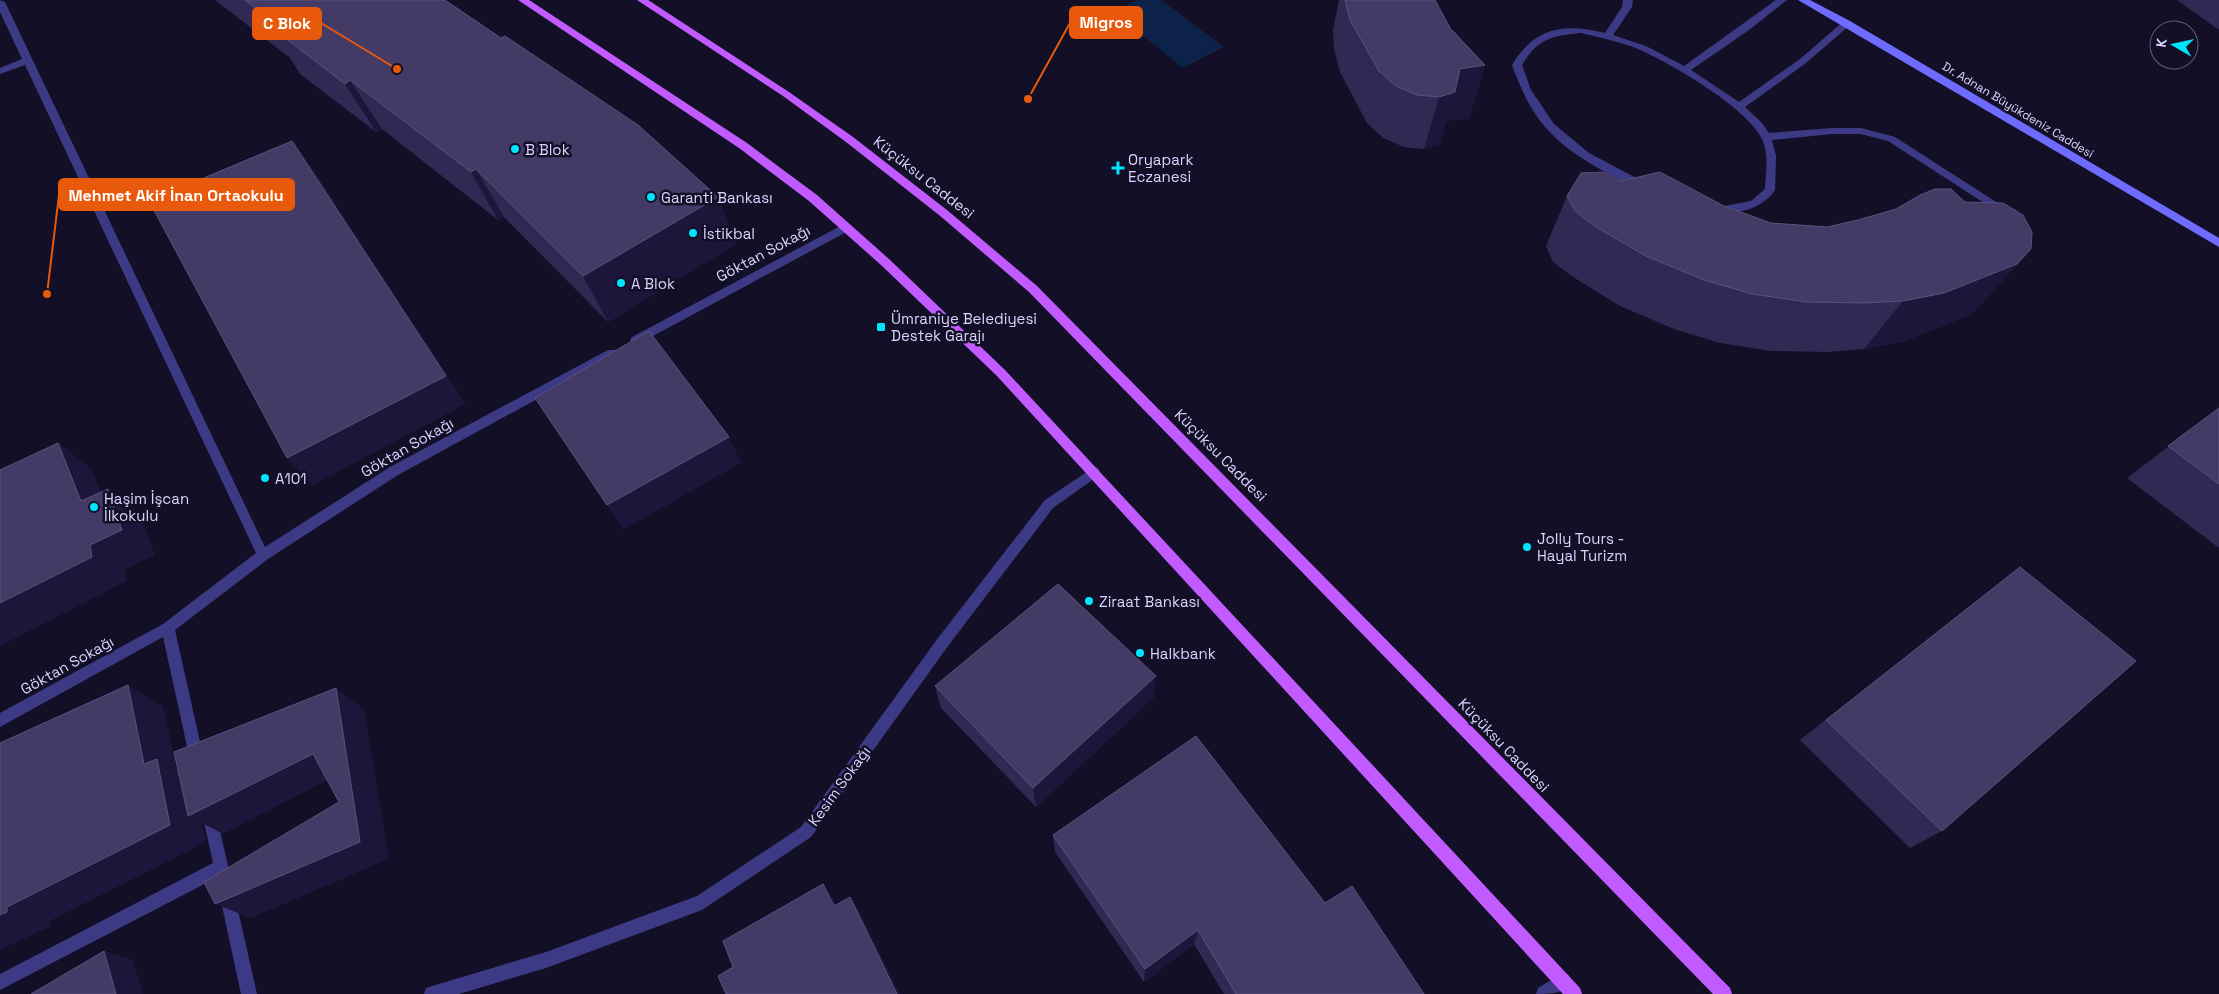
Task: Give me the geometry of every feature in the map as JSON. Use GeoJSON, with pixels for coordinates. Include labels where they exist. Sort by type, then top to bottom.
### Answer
{"type":"FeatureCollection","features":[{"type":"Feature","properties":{"kind":"main road"},"geometry":{"type":"LineString","coordinates":[[522,0],[724,132],[812,198],[887,263],[955,331],[1002,373],[1574,994]]}},
{"type":"Feature","properties":{"kind":"main road","name":"Küçüksu Caddesi"},"geometry":{"type":"LineString","coordinates":[[642,0],[786,94],[885,166],[958,224],[1033,289],[1724,994]]}},
{"type":"Feature","properties":{"kind":"main road","name":"Dr. Adnan Büyükdeniz Caddesi"},"geometry":{"type":"LineString","coordinates":[[1803,0],[1847,23],[2219,244]]}},
{"type":"Feature","properties":{"kind":"street"},"geometry":{"type":"LineString","coordinates":[[7,0],[0,2],[263,555]]}},
{"type":"Feature","properties":{"kind":"street"},"geometry":{"type":"LineString","coordinates":[[1607,36],[1627,7],[1628,0]]}},
{"type":"Feature","properties":{"kind":"street"},"geometry":{"type":"LineString","coordinates":[[1684,71],[1746,28],[1782,0]]}},
{"type":"Feature","properties":{"kind":"street"},"geometry":{"type":"LineString","coordinates":[[1740,107],[1803,61],[1847,23]]}},
{"type":"Feature","properties":{"kind":"street"},"geometry":{"type":"LineString","coordinates":[[1580,30],[1607,36],[1642,48],[1684,71],[1740,107],[1754,120],[1766,137],[1772,165],[1770,190],[1754,204],[1724,210],[1688,206],[1636,184],[1585,156],[1550,126],[1526,90],[1517,65],[1526,48],[1546,34],[1580,30]]}},
{"type":"Feature","properties":{"kind":"street"},"geometry":{"type":"LineString","coordinates":[[0,71],[27,60]]}},
{"type":"Feature","properties":{"kind":"street"},"geometry":{"type":"LineString","coordinates":[[1766,137],[1832,131],[1861,131],[1891,139],[1996,205]]}},
{"type":"Feature","properties":{"kind":"street","name":"Göktan Sokağı"},"geometry":{"type":"LineString","coordinates":[[0,720],[168,628],[263,555],[394,471],[846,227]]}},
{"type":"Feature","properties":{"kind":"street","name":"Kesim Sokağı"},"geometry":{"type":"LineString","coordinates":[[432,994],[546,960],[702,902],[806,832],[943,642],[1049,504],[1094,472]]}},
{"type":"Feature","properties":{"kind":"street"},"geometry":{"type":"LineString","coordinates":[[168,628],[200,771]]}},
{"type":"Feature","properties":{"kind":"street"},"geometry":{"type":"LineString","coordinates":[[206,800],[249,994]]}},
{"type":"Feature","properties":{"kind":"street"},"geometry":{"type":"LineString","coordinates":[[0,982],[221,867]]}},
{"type":"Feature","properties":{"kind":"street"},"geometry":{"type":"LineString","coordinates":[[1544,994],[1563,981]]}},
{"type":"Feature","properties":{"kind":"water"},"geometry":{"type":"Polygon","coordinates":[[[1137,0],[1162,0],[1224,47],[1183,68],[1113,12],[1137,0]]]}},
{"type":"Feature","properties":{"kind":"building"},"geometry":{"type":"Polygon","coordinates":[[[245,0],[445,0],[501,38],[505,36],[638,125],[718,197],[583,276],[476,169],[471,172],[350,80],[345,84],[267,24],[273,21],[245,0]]]}},
{"type":"Feature","properties":{"kind":"building"},"geometry":{"type":"Polygon","coordinates":[[[1345,0],[1435,0],[1450,28],[1485,65],[1460,69],[1455,92],[1439,97],[1417,95],[1396,86],[1379,71],[1350,20],[1345,0]]]}},
{"type":"Feature","properties":{"kind":"building"},"geometry":{"type":"Polygon","coordinates":[[[292,141],[446,376],[287,458],[149,201],[292,141]]]}},
{"type":"Feature","properties":{"kind":"building"},"geometry":{"type":"Polygon","coordinates":[[[1604,172],[1621,181],[1660,172],[1724,206],[1771,223],[1827,227],[1896,209],[1920,195],[1935,189],[1951,189],[1965,202],[2003,203],[2023,215],[2032,232],[2031,249],[2017,264],[1944,293],[1903,301],[1865,303],[1807,302],[1752,294],[1704,280],[1646,256],[1596,227],[1575,211],[1567,196],[1581,173],[1604,172]]]}},
{"type":"Feature","properties":{"kind":"building"},"geometry":{"type":"Polygon","coordinates":[[[649,331],[729,437],[607,505],[535,398],[649,331]]]}},
{"type":"Feature","properties":{"kind":"building"},"geometry":{"type":"Polygon","coordinates":[[[2219,408],[2219,484],[2168,446],[2219,408]]]}},
{"type":"Feature","properties":{"kind":"building"},"geometry":{"type":"Polygon","coordinates":[[[58,443],[81,501],[108,489],[122,530],[90,545],[92,557],[0,603],[0,470],[58,443]]]}},
{"type":"Feature","properties":{"kind":"building"},"geometry":{"type":"Polygon","coordinates":[[[2020,567],[2136,661],[1942,831],[1826,720],[2020,567]]]}},
{"type":"Feature","properties":{"kind":"building"},"geometry":{"type":"Polygon","coordinates":[[[1058,584],[1156,676],[1033,788],[935,686],[1058,584]]]}},
{"type":"Feature","properties":{"kind":"building"},"geometry":{"type":"Polygon","coordinates":[[[128,685],[144,764],[157,759],[170,825],[7,907],[7,912],[0,915],[0,743],[128,685]]]}},
{"type":"Feature","properties":{"kind":"building"},"geometry":{"type":"Polygon","coordinates":[[[336,688],[360,842],[215,904],[204,882],[339,802],[313,754],[188,816],[174,752],[336,688]]]}},
{"type":"Feature","properties":{"kind":"building"},"geometry":{"type":"Polygon","coordinates":[[[1196,736],[1325,903],[1352,886],[1424,994],[1236,994],[1198,930],[1145,969],[1053,835],[1196,736]]]}},
{"type":"Feature","properties":{"kind":"building"},"geometry":{"type":"Polygon","coordinates":[[[823,884],[834,906],[850,897],[897,994],[726,994],[718,976],[733,967],[723,941],[823,884]]]}},
{"type":"Feature","properties":{"kind":"building"},"geometry":{"type":"Polygon","coordinates":[[[104,951],[116,994],[31,994],[104,951]]]}},
{"type":"Feature","properties":{"kind":"place","name":"C Blok"},"geometry":{"type":"Point","coordinates":[397,69]}},
{"type":"Feature","properties":{"kind":"place","name":"Migros"},"geometry":{"type":"Point","coordinates":[1028,99]}},
{"type":"Feature","properties":{"kind":"place","name":"B Blok"},"geometry":{"type":"Point","coordinates":[515,149]}},
{"type":"Feature","properties":{"kind":"place","name":"Oryapark Eczanesi"},"geometry":{"type":"Point","coordinates":[1118,168]}},
{"type":"Feature","properties":{"kind":"place","name":"Garanti Bankası"},"geometry":{"type":"Point","coordinates":[651,197]}},
{"type":"Feature","properties":{"kind":"place","name":"İstikbal"},"geometry":{"type":"Point","coordinates":[693,233]}},
{"type":"Feature","properties":{"kind":"place","name":"A Blok"},"geometry":{"type":"Point","coordinates":[621,283]}},
{"type":"Feature","properties":{"kind":"place","name":"Mehmet Akif İnan Ortaokulu"},"geometry":{"type":"Point","coordinates":[47,294]}},
{"type":"Feature","properties":{"kind":"place","name":"Ümraniye Belediyesi Destek Garajı"},"geometry":{"type":"Point","coordinates":[881,327]}},
{"type":"Feature","properties":{"kind":"place","name":"A101"},"geometry":{"type":"Point","coordinates":[265,478]}},
{"type":"Feature","properties":{"kind":"place","name":"Haşim İşcan İlkokulu"},"geometry":{"type":"Point","coordinates":[94,507]}},
{"type":"Feature","properties":{"kind":"place","name":"Jolly Tours - Hayal Turizm"},"geometry":{"type":"Point","coordinates":[1527,547]}},
{"type":"Feature","properties":{"kind":"place","name":"Ziraat Bankası"},"geometry":{"type":"Point","coordinates":[1089,601]}},
{"type":"Feature","properties":{"kind":"place","name":"Halkbank"},"geometry":{"type":"Point","coordinates":[1140,653]}}]}
